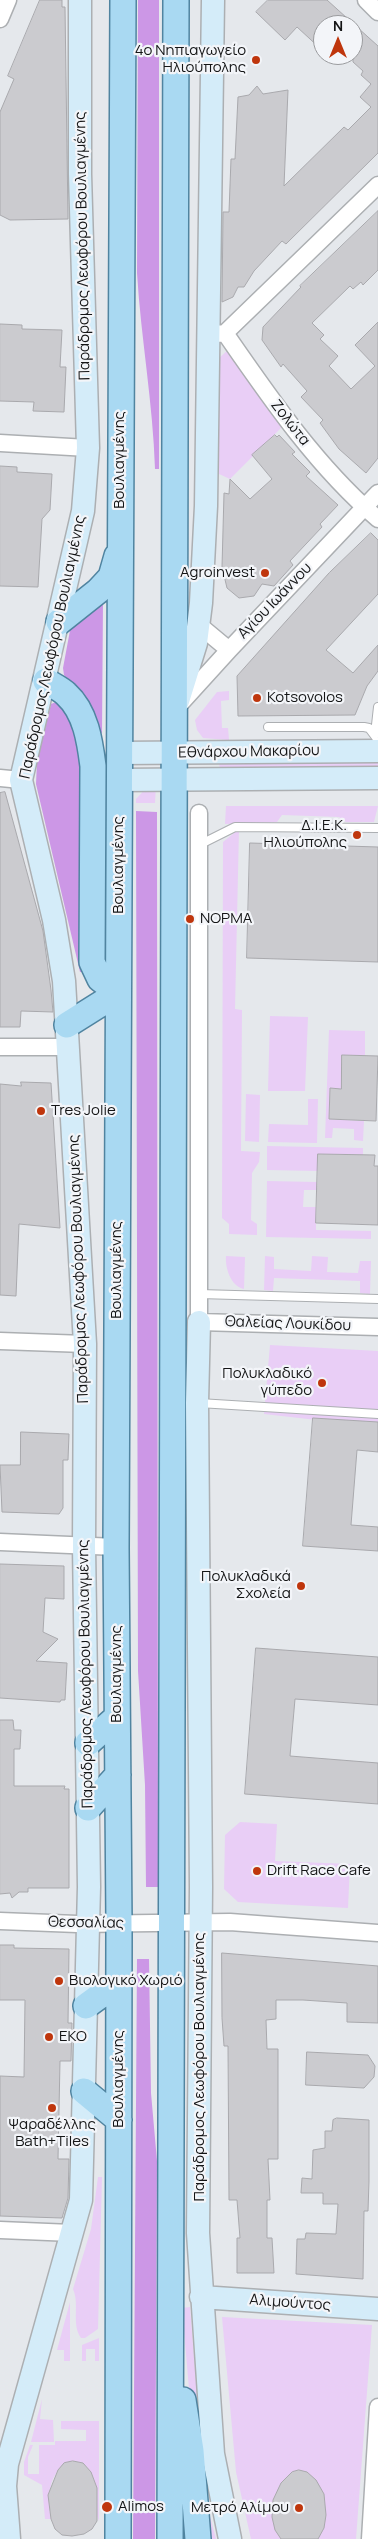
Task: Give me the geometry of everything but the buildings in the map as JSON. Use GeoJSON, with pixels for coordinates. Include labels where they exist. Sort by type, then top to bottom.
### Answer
{"type":"FeatureCollection","features":[{"type":"Feature","properties":{"kind":"main road","name":"Βουλιαγμένης"},"geometry":{"type":"LineString","coordinates":[[118,2539],[120,1924],[116,1547],[123,0]]}},
{"type":"Feature","properties":{"kind":"main road"},"geometry":{"type":"LineString","coordinates":[[170,2539],[176,0]]}},
{"type":"Feature","properties":{"kind":"main road"},"geometry":{"type":"LineString","coordinates":[[59,622],[98,591],[111,577],[120,546]]}},
{"type":"Feature","properties":{"kind":"main road"},"geometry":{"type":"LineString","coordinates":[[46,681],[66,694],[76,707],[90,737],[94,805],[92,962],[100,979],[118,993],[68,1036]]}},
{"type":"Feature","properties":{"kind":"main road"},"geometry":{"type":"LineString","coordinates":[[88,1743],[117,1717]]}},
{"type":"Feature","properties":{"kind":"main road"},"geometry":{"type":"LineString","coordinates":[[88,1808],[118,1775]]}},
{"type":"Feature","properties":{"kind":"main road"},"geometry":{"type":"LineString","coordinates":[[86,2006],[119,1982]]}},
{"type":"Feature","properties":{"kind":"main road"},"geometry":{"type":"LineString","coordinates":[[84,2091],[119,2120]]}},
{"type":"Feature","properties":{"kind":"main road"},"geometry":{"type":"LineString","coordinates":[[171,2323],[191,2450],[198,2539]]}},
{"type":"Feature","properties":{"kind":"street"},"geometry":{"type":"LineString","coordinates":[[0,19],[8,0]]}},
{"type":"Feature","properties":{"kind":"street","name":"Παράδρομος Λεωφόρου Βουλιαγμένης"},"geometry":{"type":"LineString","coordinates":[[9,2539],[5,2486],[7,2464],[81,2200],[88,1924],[88,1743],[84,1546],[85,1344],[68,1036],[60,952],[11,779],[46,681],[84,511],[88,448],[80,174],[80,0]]}},
{"type":"Feature","properties":{"kind":"street"},"geometry":{"type":"LineString","coordinates":[[174,711],[199,625],[216,334],[213,0]]}},
{"type":"Feature","properties":{"kind":"street"},"geometry":{"type":"LineString","coordinates":[[366,0],[378,12]]}},
{"type":"Feature","properties":{"kind":"street"},"geometry":{"type":"LineString","coordinates":[[216,334],[378,185]]}},
{"type":"Feature","properties":{"kind":"street","name":"Ζολώτα"},"geometry":{"type":"LineString","coordinates":[[216,334],[266,392],[320,460],[365,508],[378,519]]}},
{"type":"Feature","properties":{"kind":"street"},"geometry":{"type":"LineString","coordinates":[[0,443],[88,448]]}},
{"type":"Feature","properties":{"kind":"street","name":"Αγίου Ιωάννου"},"geometry":{"type":"LineString","coordinates":[[174,711],[228,650],[378,493]]}},
{"type":"Feature","properties":{"kind":"street"},"geometry":{"type":"LineString","coordinates":[[199,625],[228,650]]}},
{"type":"Feature","properties":{"kind":"street","name":"Εθνάρχου Μακαρίου"},"geometry":{"type":"LineString","coordinates":[[119,754],[175,753],[377,741]]}},
{"type":"Feature","properties":{"kind":"street","name":"Εθνάρχου Μακαρίου"},"geometry":{"type":"LineString","coordinates":[[120,780],[378,778]]}},
{"type":"Feature","properties":{"kind":"street","name":"Παράδρομος Λεωφόρου Βουλιαγμένης"},"geometry":{"type":"LineString","coordinates":[[199,814],[199,1322],[197,1403],[201,1923],[198,2233],[213,2454],[230,2539]]}},
{"type":"Feature","properties":{"kind":"street"},"geometry":{"type":"LineString","coordinates":[[0,1047],[68,1036]]}},
{"type":"Feature","properties":{"kind":"street","name":"Θαλείας Λουκίδου"},"geometry":{"type":"LineString","coordinates":[[199,1322],[378,1327]]}},
{"type":"Feature","properties":{"kind":"street"},"geometry":{"type":"LineString","coordinates":[[0,1341],[85,1344]]}},
{"type":"Feature","properties":{"kind":"street"},"geometry":{"type":"LineString","coordinates":[[0,1542],[116,1547]]}},
{"type":"Feature","properties":{"kind":"street","name":"Θεσσαλίας"},"geometry":{"type":"LineString","coordinates":[[0,1921],[88,1924],[230,1922],[378,1934]]}},
{"type":"Feature","properties":{"kind":"street"},"geometry":{"type":"LineString","coordinates":[[0,2230],[72,2233]]}},
{"type":"Feature","properties":{"kind":"street","name":"Αλιμούντος"},"geometry":{"type":"LineString","coordinates":[[202,2297],[378,2309]]}},
{"type":"Feature","properties":{"kind":"street"},"geometry":{"type":"LineString","coordinates":[[370,2539],[378,2407]]}},
{"type":"Feature","properties":{"kind":"lane"},"geometry":{"type":"LineString","coordinates":[[377,741],[378,708]]}},
{"type":"Feature","properties":{"kind":"lane"},"geometry":{"type":"LineString","coordinates":[[268,727],[364,727],[377,741]]}},
{"type":"Feature","properties":{"kind":"lane"},"geometry":{"type":"LineString","coordinates":[[199,844],[235,827],[378,828]]}},
{"type":"Feature","properties":{"kind":"lane"},"geometry":{"type":"LineString","coordinates":[[199,1294],[378,1299]]}},
{"type":"Feature","properties":{"kind":"lane"},"geometry":{"type":"LineString","coordinates":[[197,1403],[378,1414]]}},
{"type":"Feature","properties":{"kind":"shaded area"},"geometry":{"type":"Polygon","coordinates":[[[138,0],[159,0],[159,469],[155,469],[137,273],[138,0]]]}},
{"type":"Feature","properties":{"kind":"shaded area"},"geometry":{"type":"Polygon","coordinates":[[[229,349],[282,427],[230,479],[219,474],[218,359],[229,349]]]}},
{"type":"Feature","properties":{"kind":"shaded area"},"geometry":{"type":"Polygon","coordinates":[[[103,600],[102,734],[82,696],[64,675],[63,668],[71,625],[103,600]]]}},
{"type":"Feature","properties":{"kind":"shaded area"},"geometry":{"type":"Polygon","coordinates":[[[229,691],[229,700],[221,701],[222,728],[228,728],[229,740],[203,738],[197,730],[195,720],[217,692],[229,691]]]}},
{"type":"Feature","properties":{"kind":"shaded area"},"geometry":{"type":"Polygon","coordinates":[[[56,702],[68,711],[82,750],[85,972],[80,972],[36,784],[37,762],[51,704],[56,702]]]}},
{"type":"Feature","properties":{"kind":"shaded area"},"geometry":{"type":"Polygon","coordinates":[[[378,760],[378,770],[220,770],[219,762],[378,760]]]}},
{"type":"Feature","properties":{"kind":"shaded area"},"geometry":{"type":"Polygon","coordinates":[[[152,782],[156,785],[155,803],[136,803],[136,799],[152,782]]]}},
{"type":"Feature","properties":{"kind":"shaded area"},"geometry":{"type":"Polygon","coordinates":[[[226,806],[378,806],[374,822],[346,822],[339,817],[282,815],[277,822],[225,824],[226,806]]]}},
{"type":"Feature","properties":{"kind":"shaded area"},"geometry":{"type":"Polygon","coordinates":[[[136,811],[157,812],[158,1887],[146,1887],[145,1785],[138,1671],[136,811]]]}},
{"type":"Feature","properties":{"kind":"shaded area"},"geometry":{"type":"Polygon","coordinates":[[[239,829],[235,1009],[242,1010],[241,1151],[260,1152],[259,1162],[252,1173],[251,1220],[257,1224],[257,1235],[229,1234],[229,1224],[222,1218],[223,842],[239,829]]]}},
{"type":"Feature","properties":{"kind":"shaded area"},"geometry":{"type":"Polygon","coordinates":[[[270,1016],[308,1017],[305,1091],[268,1091],[270,1016]]]}},
{"type":"Feature","properties":{"kind":"shaded area"},"geometry":{"type":"Polygon","coordinates":[[[329,1030],[365,1031],[365,1055],[342,1055],[341,1089],[330,1088],[329,1119],[364,1121],[363,1141],[354,1140],[354,1129],[333,1128],[332,1138],[325,1138],[329,1030]]]}},
{"type":"Feature","properties":{"kind":"shaded area"},"geometry":{"type":"Polygon","coordinates":[[[246,1094],[260,1095],[259,1142],[245,1141],[246,1094]]]}},
{"type":"Feature","properties":{"kind":"shaded area"},"geometry":{"type":"Polygon","coordinates":[[[308,1099],[318,1099],[317,1143],[268,1142],[269,1124],[308,1125],[308,1099]]]}},
{"type":"Feature","properties":{"kind":"shaded area"},"geometry":{"type":"Polygon","coordinates":[[[267,1146],[363,1148],[363,1155],[318,1154],[318,1171],[267,1170],[267,1146]]]}},
{"type":"Feature","properties":{"kind":"shaded area"},"geometry":{"type":"Polygon","coordinates":[[[267,1181],[317,1182],[317,1190],[304,1190],[303,1207],[316,1207],[316,1230],[371,1231],[371,1239],[266,1237],[267,1181]]]}},
{"type":"Feature","properties":{"kind":"shaded area"},"geometry":{"type":"Polygon","coordinates":[[[226,1256],[245,1257],[244,1289],[232,1281],[226,1256]]]}},
{"type":"Feature","properties":{"kind":"shaded area"},"geometry":{"type":"Polygon","coordinates":[[[265,1256],[274,1257],[274,1269],[311,1271],[312,1256],[328,1257],[327,1272],[358,1273],[360,1261],[371,1261],[370,1294],[360,1293],[360,1281],[274,1278],[273,1291],[264,1290],[265,1256]]]}},
{"type":"Feature","properties":{"kind":"shaded area","name":"Πολυκλαδικό γύπεδο"},"geometry":{"type":"Polygon","coordinates":[[[270,1345],[378,1351],[378,1427],[264,1414],[270,1345]]]}},
{"type":"Feature","properties":{"kind":"shaded area"},"geometry":{"type":"Polygon","coordinates":[[[240,1822],[277,1824],[275,1861],[350,1864],[348,1908],[238,1902],[224,1889],[225,1835],[240,1822]]]}},
{"type":"Feature","properties":{"kind":"shaded area"},"geometry":{"type":"Polygon","coordinates":[[[137,1959],[149,1959],[151,2093],[157,2161],[155,2539],[133,2539],[137,1959]]]}},
{"type":"Feature","properties":{"kind":"shaded area"},"geometry":{"type":"Polygon","coordinates":[[[98,2177],[102,2177],[98,2329],[85,2338],[81,2338],[76,2321],[76,2301],[73,2289],[91,2229],[98,2177]]]}},
{"type":"Feature","properties":{"kind":"shaded area"},"geometry":{"type":"Polygon","coordinates":[[[70,2302],[70,2361],[64,2361],[64,2350],[57,2350],[70,2302]]]}},
{"type":"Feature","properties":{"kind":"shaded area"},"geometry":{"type":"Polygon","coordinates":[[[190,2307],[205,2497],[216,2539],[202,2539],[182,2308],[190,2307]]]}},
{"type":"Feature","properties":{"kind":"shaded area"},"geometry":{"type":"Polygon","coordinates":[[[222,2317],[372,2325],[356,2539],[251,2539],[236,2472],[222,2317]]]}},
{"type":"Feature","properties":{"kind":"shaded area"},"geometry":{"type":"Polygon","coordinates":[[[99,2338],[99,2361],[95,2361],[95,2349],[86,2349],[86,2361],[82,2361],[82,2345],[99,2338]]]}},
{"type":"Feature","properties":{"kind":"shaded area"},"geometry":{"type":"Polygon","coordinates":[[[42,2399],[40,2419],[53,2420],[54,2442],[31,2442],[42,2399]]]}},
{"type":"Feature","properties":{"kind":"shaded area"},"geometry":{"type":"Polygon","coordinates":[[[61,2421],[99,2421],[99,2521],[96,2510],[94,2479],[86,2466],[80,2462],[74,2461],[62,2466],[54,2478],[49,2498],[51,2519],[45,2519],[42,2485],[24,2475],[24,2462],[30,2445],[33,2445],[28,2457],[28,2474],[39,2474],[39,2445],[55,2445],[55,2441],[86,2441],[86,2430],[61,2429],[61,2421]]]}},
{"type":"Feature","properties":{"kind":"place","name":"4ο Νηπιαγωγείο Ηλιούπολης"},"geometry":{"type":"Point","coordinates":[256,60]}},
{"type":"Feature","properties":{"kind":"place","name":"Agroinvest"},"geometry":{"type":"Point","coordinates":[265,573]}},
{"type":"Feature","properties":{"kind":"place","name":"Kotsovolos"},"geometry":{"type":"Point","coordinates":[257,698]}},
{"type":"Feature","properties":{"kind":"place","name":"Δ.Ι.Ε.Κ. Ηλιούπολης"},"geometry":{"type":"Point","coordinates":[357,835]}},
{"type":"Feature","properties":{"kind":"place","name":"ΝΟΡΜΑ"},"geometry":{"type":"Point","coordinates":[190,919]}},
{"type":"Feature","properties":{"kind":"place","name":"Tres Jolie"},"geometry":{"type":"Point","coordinates":[41,1111]}},
{"type":"Feature","properties":{"kind":"place","name":"Πολυκλαδικό γύπεδο"},"geometry":{"type":"Point","coordinates":[322,1383]}},
{"type":"Feature","properties":{"kind":"place","name":"Πολυκλαδικά Σχολεία"},"geometry":{"type":"Point","coordinates":[301,1586]}},
{"type":"Feature","properties":{"kind":"place","name":"Drift Race Cafe"},"geometry":{"type":"Point","coordinates":[257,1871]}},
{"type":"Feature","properties":{"kind":"place","name":"Βιολογικό Χωριό"},"geometry":{"type":"Point","coordinates":[59,1981]}},
{"type":"Feature","properties":{"kind":"place","name":"EKO"},"geometry":{"type":"Point","coordinates":[49,2037]}},
{"type":"Feature","properties":{"kind":"place","name":"Ψαραδέλλης Bath+Tiles"},"geometry":{"type":"Point","coordinates":[52,2108]}},
{"type":"Feature","properties":{"kind":"place","name":"Alimos"},"geometry":{"type":"Point","coordinates":[107,2507]}},
{"type":"Feature","properties":{"kind":"place","name":"Μετρό Αλίμου"},"geometry":{"type":"Point","coordinates":[299,2508]}}]}
